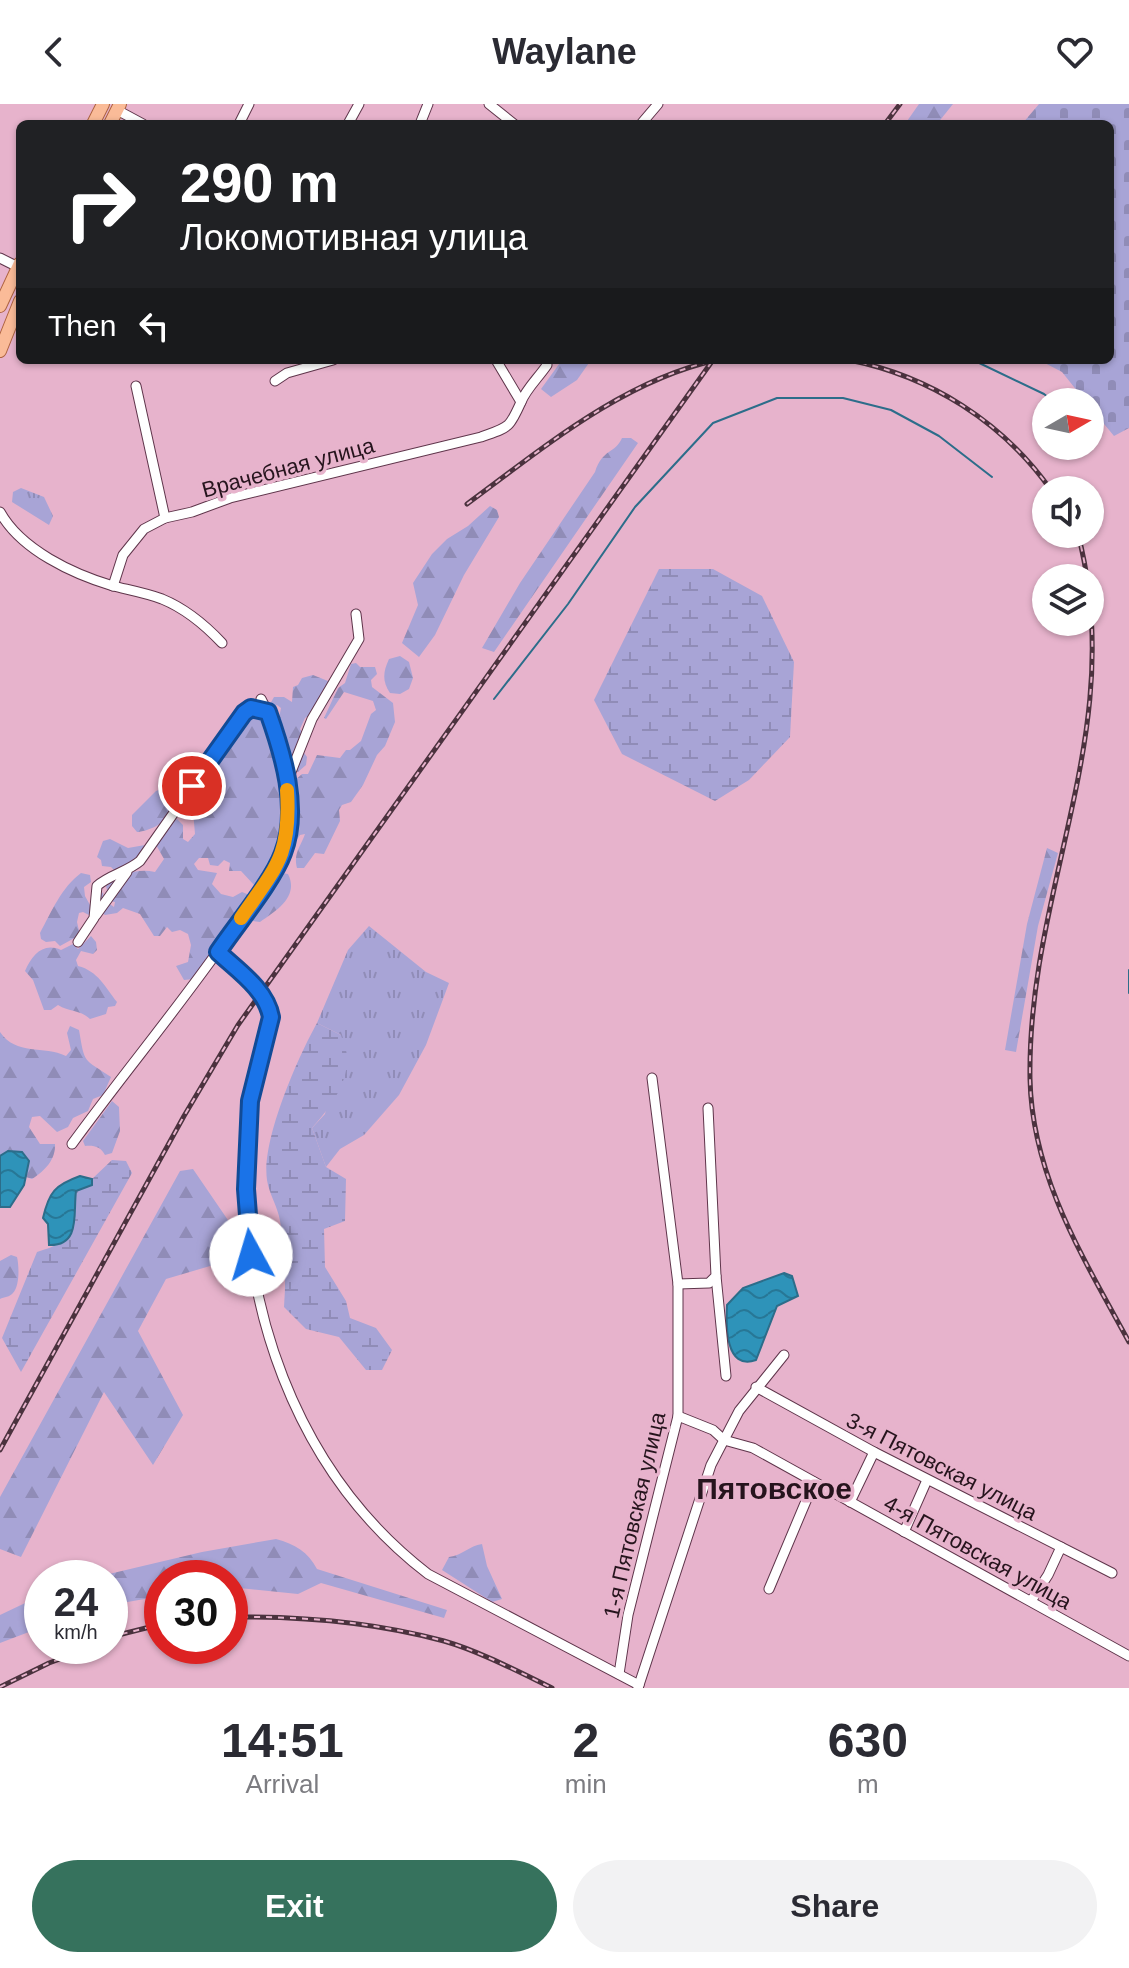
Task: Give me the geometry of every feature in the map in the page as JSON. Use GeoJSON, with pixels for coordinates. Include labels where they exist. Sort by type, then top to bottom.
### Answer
{"type":"FeatureCollection","features":[{"type":"Feature","properties":{"kind":"main road"},"geometry":{"type":"LineString","coordinates":[[97,120],[112,106]]}},
{"type":"Feature","properties":{"kind":"main road"},"geometry":{"type":"LineString","coordinates":[[0,306],[16,272]]}},
{"type":"Feature","properties":{"kind":"main road"},"geometry":{"type":"LineString","coordinates":[[0,351],[16,311]]}},
{"type":"Feature","properties":{"kind":"street"},"geometry":{"type":"LineString","coordinates":[[489,104],[509,120]]}},
{"type":"Feature","properties":{"kind":"street"},"geometry":{"type":"LineString","coordinates":[[644,120],[658,104]]}},
{"type":"Feature","properties":{"kind":"street"},"geometry":{"type":"LineString","coordinates":[[112,106],[136,120]]}},
{"type":"Feature","properties":{"kind":"street"},"geometry":{"type":"LineString","coordinates":[[275,381],[287,373],[319,364]]}},
{"type":"Feature","properties":{"kind":"street"},"geometry":{"type":"LineString","coordinates":[[498,364],[521,402],[547,364]]}},
{"type":"Feature","properties":{"kind":"street"},"geometry":{"type":"LineString","coordinates":[[136,386],[165,518]]}},
{"type":"Feature","properties":{"kind":"street","name":"Врачебная улица"},"geometry":{"type":"LineString","coordinates":[[113,586],[123,555],[144,529],[165,518],[256,491],[481,437],[514,421],[521,402]]}},
{"type":"Feature","properties":{"kind":"street"},"geometry":{"type":"LineString","coordinates":[[0,512],[27,542],[54,560],[89,578],[166,601],[209,629],[222,643]]}},
{"type":"Feature","properties":{"kind":"street"},"geometry":{"type":"LineString","coordinates":[[287,782],[312,719],[359,639],[356,614]]}},
{"type":"Feature","properties":{"kind":"street"},"geometry":{"type":"LineString","coordinates":[[72,1144],[218,952],[283,854],[289,813],[287,782],[279,741],[261,699]]}},
{"type":"Feature","properties":{"kind":"street"},"geometry":{"type":"LineString","coordinates":[[78,942],[128,871],[140,861],[244,713],[251,708],[268,712]]}},
{"type":"Feature","properties":{"kind":"street"},"geometry":{"type":"LineString","coordinates":[[94,918],[97,886],[128,871]]}},
{"type":"Feature","properties":{"kind":"street"},"geometry":{"type":"LineString","coordinates":[[218,952],[260,992],[269,1008],[269,1027],[250,1101],[246,1147],[248,1233],[264,1322],[278,1366],[312,1439],[354,1504],[401,1553],[419,1567],[475,1601],[639,1686],[711,1465],[756,1387],[784,1355]]}},
{"type":"Feature","properties":{"kind":"street","name":"1-я Пятовская улица"},"geometry":{"type":"LineString","coordinates":[[619,1674],[628,1615],[678,1416],[678,1284],[652,1078]]}},
{"type":"Feature","properties":{"kind":"street"},"geometry":{"type":"LineString","coordinates":[[708,1108],[716,1276],[726,1376]]}},
{"type":"Feature","properties":{"kind":"street"},"geometry":{"type":"LineString","coordinates":[[678,1284],[709,1283],[716,1276]]}},
{"type":"Feature","properties":{"kind":"street","name":"3-я Пятовская улица"},"geometry":{"type":"LineString","coordinates":[[756,1387],[927,1480],[1112,1573]]}},
{"type":"Feature","properties":{"kind":"street","name":"4-я Пятовская улица"},"geometry":{"type":"LineString","coordinates":[[678,1416],[713,1430],[724,1440],[753,1448],[1129,1656]]}},
{"type":"Feature","properties":{"kind":"street"},"geometry":{"type":"LineString","coordinates":[[850,1502],[874,1452]]}},
{"type":"Feature","properties":{"kind":"street"},"geometry":{"type":"LineString","coordinates":[[904,1532],[927,1480]]}},
{"type":"Feature","properties":{"kind":"street"},"geometry":{"type":"LineString","coordinates":[[769,1589],[814,1482]]}},
{"type":"Feature","properties":{"kind":"street"},"geometry":{"type":"LineString","coordinates":[[1031,1601],[1061,1547]]}},
{"type":"Feature","properties":{"kind":"green space"},"geometry":{"type":"Polygon","coordinates":[[[919,104],[953,104],[940,120],[908,120],[919,104]]]}},
{"type":"Feature","properties":{"kind":"green space"},"geometry":{"type":"Polygon","coordinates":[[[1039,104],[1129,104],[1129,428],[1114,436],[1104,424],[1104,388],[1075,388],[1062,372],[1047,364],[1114,364],[1114,120],[1025,120],[1039,104]]]}},
{"type":"Feature","properties":{"kind":"green space"},"geometry":{"type":"Polygon","coordinates":[[[559,364],[588,364],[577,380],[551,397],[541,389],[559,364]]]}},
{"type":"Feature","properties":{"kind":"green space"},"geometry":{"type":"Polygon","coordinates":[[[622,438],[631,438],[638,443],[494,652],[482,648],[520,583],[598,464],[622,438]]]}},
{"type":"Feature","properties":{"kind":"green space"},"geometry":{"type":"Polygon","coordinates":[[[21,488],[44,497],[53,516],[49,525],[12,502],[13,492],[21,488]]]}},
{"type":"Feature","properties":{"kind":"green space"},"geometry":{"type":"Polygon","coordinates":[[[490,506],[497,510],[499,517],[464,575],[435,635],[419,657],[402,643],[418,605],[413,583],[432,554],[447,539],[468,526],[490,506]]]}},
{"type":"Feature","properties":{"kind":"green space"},"geometry":{"type":"Polygon","coordinates":[[[659,569],[713,569],[762,596],[794,662],[790,737],[749,780],[715,801],[622,754],[594,700],[659,569]]]}},
{"type":"Feature","properties":{"kind":"green space"},"geometry":{"type":"Polygon","coordinates":[[[400,656],[409,662],[413,678],[409,689],[400,694],[390,693],[384,676],[386,668],[389,659],[400,656]]]}},
{"type":"Feature","properties":{"kind":"green space"},"geometry":{"type":"Polygon","coordinates":[[[356,663],[360,667],[375,667],[377,674],[371,680],[372,687],[393,703],[395,722],[363,785],[351,802],[342,805],[339,810],[340,821],[324,854],[315,853],[304,868],[297,868],[297,854],[305,834],[296,841],[294,781],[302,774],[308,774],[317,755],[340,758],[346,750],[361,741],[371,714],[376,710],[373,701],[344,692],[324,718],[338,688],[345,683],[351,664],[356,663]]]}},
{"type":"Feature","properties":{"kind":"green space"},"geometry":{"type":"Polygon","coordinates":[[[313,675],[331,685],[316,711],[305,718],[300,729],[305,736],[302,750],[307,757],[306,765],[298,772],[291,771],[278,723],[281,708],[277,705],[271,708],[270,704],[274,697],[284,697],[292,702],[293,687],[302,678],[313,675]]]}},
{"type":"Feature","properties":{"kind":"green space"},"geometry":{"type":"Polygon","coordinates":[[[256,712],[268,724],[281,769],[281,827],[275,853],[266,873],[254,885],[241,871],[229,871],[230,863],[224,860],[218,866],[210,865],[208,858],[199,858],[194,864],[198,870],[217,873],[212,884],[221,894],[233,897],[242,892],[247,894],[248,899],[193,979],[184,980],[176,966],[188,962],[191,945],[188,934],[180,930],[172,932],[167,927],[160,936],[154,936],[140,914],[123,908],[117,913],[105,915],[99,910],[91,916],[79,913],[77,922],[80,935],[60,946],[55,941],[41,939],[40,933],[58,900],[81,873],[90,875],[91,882],[84,887],[90,905],[95,905],[103,892],[104,900],[114,907],[115,902],[110,901],[106,886],[129,873],[155,872],[164,859],[155,843],[177,819],[183,825],[183,839],[188,842],[195,834],[193,811],[186,802],[250,713],[256,712]]]}},
{"type":"Feature","properties":{"kind":"green space"},"geometry":{"type":"Polygon","coordinates":[[[174,779],[189,785],[185,793],[175,793],[168,816],[161,823],[137,832],[132,826],[132,815],[156,791],[169,786],[174,779]]]}},
{"type":"Feature","properties":{"kind":"green space"},"geometry":{"type":"Polygon","coordinates":[[[110,839],[128,848],[146,847],[117,873],[111,867],[102,866],[97,857],[103,841],[110,839]]]}},
{"type":"Feature","properties":{"kind":"green space"},"geometry":{"type":"Polygon","coordinates":[[[1047,848],[1058,853],[1038,926],[1016,1052],[1005,1050],[1027,924],[1047,848]]]}},
{"type":"Feature","properties":{"kind":"green space"},"geometry":{"type":"Polygon","coordinates":[[[282,873],[288,874],[291,882],[289,896],[260,922],[253,921],[258,901],[282,873]]]}},
{"type":"Feature","properties":{"kind":"green space"},"geometry":{"type":"Polygon","coordinates":[[[369,926],[426,972],[449,983],[426,1045],[399,1095],[364,1135],[340,1149],[326,1167],[312,1128],[325,1114],[341,1035],[317,1023],[348,950],[369,926]]]}},
{"type":"Feature","properties":{"kind":"green space"},"geometry":{"type":"Polygon","coordinates":[[[91,936],[97,950],[93,954],[81,951],[76,960],[78,966],[100,980],[117,1002],[115,1006],[108,1007],[106,1014],[90,1019],[58,1005],[44,1010],[33,980],[25,971],[31,960],[44,949],[61,950],[73,944],[78,949],[91,936]]]}},
{"type":"Feature","properties":{"kind":"green space"},"geometry":{"type":"Polygon","coordinates":[[[317,1023],[341,1035],[347,1057],[340,1088],[312,1128],[326,1167],[346,1179],[345,1221],[324,1229],[325,1267],[346,1301],[350,1318],[376,1328],[392,1350],[382,1370],[366,1370],[339,1337],[306,1329],[284,1307],[283,1242],[279,1216],[268,1185],[267,1163],[275,1122],[300,1056],[317,1023]]]}},
{"type":"Feature","properties":{"kind":"green space"},"geometry":{"type":"Polygon","coordinates":[[[70,1026],[79,1030],[87,1060],[111,1077],[103,1095],[93,1099],[88,1111],[73,1118],[68,1127],[57,1132],[40,1116],[32,1117],[29,1127],[40,1144],[55,1144],[49,1164],[32,1179],[26,1177],[29,1161],[8,1151],[0,1156],[0,1032],[22,1047],[66,1056],[71,1050],[67,1033],[70,1026]]]}},
{"type":"Feature","properties":{"kind":"green space"},"geometry":{"type":"Polygon","coordinates":[[[112,1101],[119,1107],[120,1131],[112,1153],[105,1155],[97,1147],[85,1146],[83,1141],[112,1101]]]}},
{"type":"Feature","properties":{"kind":"green space"},"geometry":{"type":"Polygon","coordinates":[[[112,1160],[126,1161],[132,1173],[21,1372],[2,1338],[37,1252],[67,1237],[73,1223],[76,1190],[92,1185],[92,1179],[112,1160]]]}},
{"type":"Feature","properties":{"kind":"green space"},"geometry":{"type":"Polygon","coordinates":[[[193,1169],[232,1226],[227,1261],[166,1279],[138,1331],[183,1415],[153,1465],[104,1392],[21,1557],[0,1549],[0,1497],[180,1171],[193,1169]]]}},
{"type":"Feature","properties":{"kind":"green space"},"geometry":{"type":"Polygon","coordinates":[[[11,1255],[18,1261],[17,1286],[12,1294],[0,1299],[0,1261],[11,1255]]]}},
{"type":"Feature","properties":{"kind":"green space"},"geometry":{"type":"Polygon","coordinates":[[[276,1539],[300,1550],[317,1569],[447,1610],[444,1618],[321,1583],[298,1594],[248,1589],[248,1560],[168,1560],[276,1539]]]}},
{"type":"Feature","properties":{"kind":"green space"},"geometry":{"type":"Polygon","coordinates":[[[482,1544],[487,1566],[502,1599],[492,1602],[442,1570],[449,1557],[482,1544]]]}},
{"type":"Feature","properties":{"kind":"green space"},"geometry":{"type":"Polygon","coordinates":[[[144,1566],[144,1599],[128,1602],[128,1569],[144,1566]]]}},
{"type":"Feature","properties":{"kind":"green space"},"geometry":{"type":"Polygon","coordinates":[[[24,1604],[24,1634],[0,1643],[0,1615],[24,1604]]]}},
{"type":"Feature","properties":{"kind":"water"},"geometry":{"type":"Polygon","coordinates":[[[8,1151],[22,1152],[29,1161],[24,1185],[10,1207],[0,1207],[0,1156],[8,1151]]]}},
{"type":"Feature","properties":{"kind":"water"},"geometry":{"type":"Polygon","coordinates":[[[80,1176],[92,1179],[92,1185],[76,1191],[71,1234],[59,1244],[49,1245],[48,1224],[43,1218],[48,1202],[59,1186],[80,1176]]]}},
{"type":"Feature","properties":{"kind":"water"},"geometry":{"type":"Polygon","coordinates":[[[784,1273],[792,1276],[798,1296],[777,1306],[756,1360],[746,1362],[738,1359],[730,1344],[727,1305],[743,1288],[784,1273]]]}},
{"type":"Feature","properties":{"kind":"waterway"},"geometry":{"type":"LineString","coordinates":[[981,364],[1032,388]]}},
{"type":"Feature","properties":{"kind":"waterway"},"geometry":{"type":"LineString","coordinates":[[494,699],[568,604],[635,507],[713,423],[777,398],[843,398],[891,410],[939,436],[992,477]]}},
{"type":"Feature","properties":{"kind":"waterway"},"geometry":{"type":"LineString","coordinates":[[1129,970],[1129,993]]}},
{"type":"Feature","properties":{"kind":"railway"},"geometry":{"type":"LineString","coordinates":[[888,120],[900,104]]}},
{"type":"Feature","properties":{"kind":"railway"},"geometry":{"type":"LineString","coordinates":[[467,504],[586,418],[649,383],[703,364]]}},
{"type":"Feature","properties":{"kind":"railway"},"geometry":{"type":"LineString","coordinates":[[0,1450],[184,1116],[238,1025],[710,364]]}},
{"type":"Feature","properties":{"kind":"railway"},"geometry":{"type":"LineString","coordinates":[[866,364],[936,390],[962,406],[1011,443],[1040,476]]}},
{"type":"Feature","properties":{"kind":"railway"},"geometry":{"type":"LineString","coordinates":[[1080,548],[1090,606],[1092,675],[1072,808],[1043,940],[1033,1008],[1030,1079],[1033,1115],[1050,1183],[1078,1248],[1129,1342]]}},
{"type":"Feature","properties":{"kind":"railway"},"geometry":{"type":"LineString","coordinates":[[248,1617],[338,1622],[418,1634],[471,1650],[552,1688]]}},
{"type":"Feature","properties":{"kind":"railway"},"geometry":{"type":"LineString","coordinates":[[128,1632],[144,1628]]}},
{"type":"Feature","properties":{"kind":"railway"},"geometry":{"type":"LineString","coordinates":[[0,1687],[47,1664]]}},
{"type":"Feature","properties":{"kind":"slow traffic"},"geometry":{"type":"LineString","coordinates":[[241,918],[283,854],[289,813],[287,790]]}},
{"type":"Feature","properties":{"kind":"district","name":"Пятовское"},"geometry":{"type":"Point","coordinates":[774,1489]}},
{"type":"Feature","properties":{"kind":"route"},"geometry":{"type":"LineString","coordinates":[[192,786],[244,713],[251,708],[268,712],[279,741],[287,782],[287,841],[277,865],[218,952],[260,992],[271,1017],[250,1101],[246,1147],[251,1255]]}}]}
